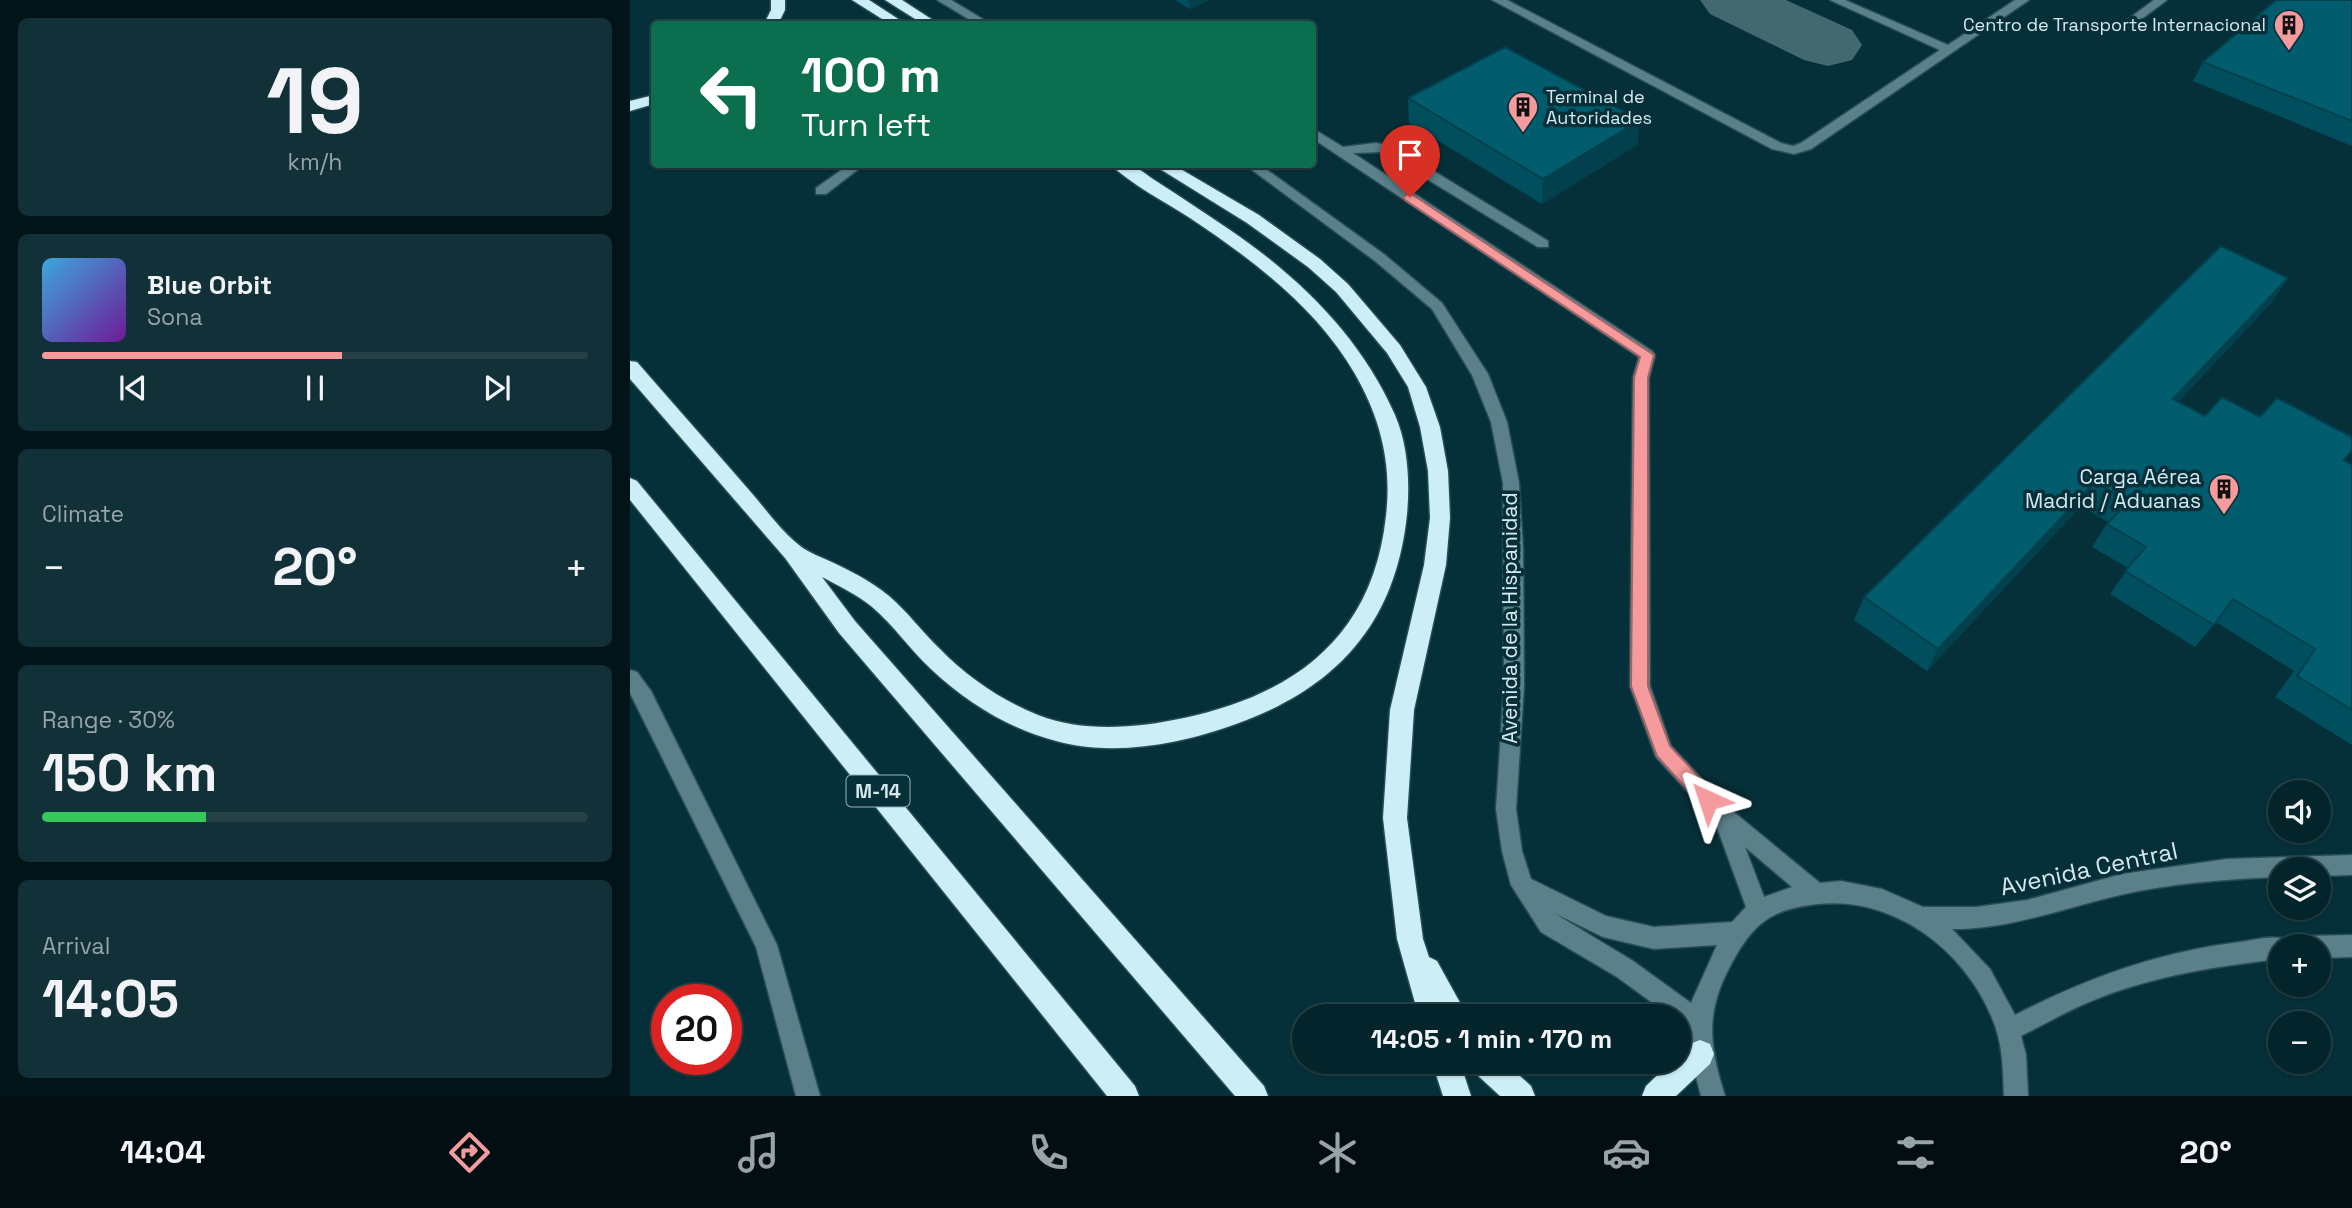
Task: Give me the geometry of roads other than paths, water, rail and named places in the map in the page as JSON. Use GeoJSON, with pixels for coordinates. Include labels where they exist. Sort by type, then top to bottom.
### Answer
{"type":"FeatureCollection","features":[{"type":"Feature","properties":{"kind":"highway"},"geometry":{"type":"LineString","coordinates":[[772,21],[778,10],[778,0]]}},
{"type":"Feature","properties":{"kind":"highway"},"geometry":{"type":"LineString","coordinates":[[859,0],[894,21]]}},
{"type":"Feature","properties":{"kind":"highway"},"geometry":{"type":"LineString","coordinates":[[892,0],[927,21]]}},
{"type":"Feature","properties":{"kind":"highway"},"geometry":{"type":"LineString","coordinates":[[630,106],[651,100]]}},
{"type":"Feature","properties":{"kind":"highway"},"geometry":{"type":"LineString","coordinates":[[792,552],[879,600],[939,663],[999,708],[1045,728],[1091,737],[1146,736],[1210,724],[1261,706],[1317,671],[1364,623],[1390,569],[1398,521],[1398,480],[1393,439],[1386,416],[1369,381],[1352,351],[1305,296],[1215,227],[1124,168]]}},
{"type":"Feature","properties":{"kind":"highway"},"geometry":{"type":"LineString","coordinates":[[1167,168],[1253,219],[1314,263],[1367,314],[1394,349],[1417,387],[1430,427],[1438,471],[1440,518],[1435,565],[1402,710],[1395,818],[1410,939],[1429,1004]]}},
{"type":"Feature","properties":{"kind":"highway"},"geometry":{"type":"LineString","coordinates":[[630,367],[792,552],[847,627],[1254,1096]]}},
{"type":"Feature","properties":{"kind":"highway","name":"M-14"},"geometry":{"type":"LineString","coordinates":[[630,486],[1125,1096]]}},
{"type":"Feature","properties":{"kind":"highway"},"geometry":{"type":"LineString","coordinates":[[1410,939],[1447,1004]]}},
{"type":"Feature","properties":{"kind":"highway"},"geometry":{"type":"LineString","coordinates":[[1656,1096],[1700,1054]]}},
{"type":"Feature","properties":{"kind":"highway"},"geometry":{"type":"LineString","coordinates":[[1450,1074],[1457,1096]]}},
{"type":"Feature","properties":{"kind":"highway"},"geometry":{"type":"LineString","coordinates":[[1497,1074],[1521,1096]]}},
{"type":"Feature","properties":{"kind":"street"},"geometry":{"type":"LineString","coordinates":[[943,0],[980,21]]}},
{"type":"Feature","properties":{"kind":"street"},"geometry":{"type":"LineString","coordinates":[[1498,0],[1789,150],[1806,146],[2023,0]]}},
{"type":"Feature","properties":{"kind":"street"},"geometry":{"type":"LineString","coordinates":[[1836,0],[1949,50]]}},
{"type":"Feature","properties":{"kind":"street"},"geometry":{"type":"LineString","coordinates":[[2120,30],[2161,0]]}},
{"type":"Feature","properties":{"kind":"street"},"geometry":{"type":"LineString","coordinates":[[1316,135],[1647,355],[1641,378],[1640,686],[1663,751],[1723,816],[1814,892]]}},
{"type":"Feature","properties":{"kind":"street"},"geometry":{"type":"LineString","coordinates":[[1340,150],[1376,146],[1386,148],[1543,244]]}},
{"type":"Feature","properties":{"kind":"street"},"geometry":{"type":"LineString","coordinates":[[821,191],[853,168]]}},
{"type":"Feature","properties":{"kind":"street","name":"Avenida de la Hispanidad"},"geometry":{"type":"LineString","coordinates":[[1256,168],[1380,258],[1437,306],[1480,374],[1499,422],[1511,484],[1514,685],[1506,809],[1512,851],[1522,885],[1549,924],[1625,969],[1698,1021]]}},
{"type":"Feature","properties":{"kind":"street"},"geometry":{"type":"LineString","coordinates":[[630,678],[637,700],[766,946],[809,1091]]}},
{"type":"Feature","properties":{"kind":"street"},"geometry":{"type":"LineString","coordinates":[[1723,816],[1758,911]]}},
{"type":"Feature","properties":{"kind":"street","name":"Avenida Central"},"geometry":{"type":"LineString","coordinates":[[1921,918],[1976,918],[2027,910],[2122,884],[2227,869],[2352,864]]}},
{"type":"Feature","properties":{"kind":"street"},"geometry":{"type":"LineString","coordinates":[[1522,885],[1603,926],[1654,938],[1735,933]]}},
{"type":"Feature","properties":{"kind":"street"},"geometry":{"type":"LineString","coordinates":[[1713,1096],[1700,1054],[1698,1021],[1705,990],[1735,933],[1758,911],[1814,892],[1832,890],[1877,897],[1921,918],[1958,947],[1989,986],[2009,1030],[2018,1078],[2016,1096]]}},
{"type":"Feature","properties":{"kind":"street"},"geometry":{"type":"LineString","coordinates":[[2331,946],[2352,946]]}},
{"type":"Feature","properties":{"kind":"street"},"geometry":{"type":"LineString","coordinates":[[2009,1030],[2110,982],[2173,963],[2220,954],[2268,949]]}},
{"type":"Feature","properties":{"kind":"place","name":"Centro de Transporte Internacional"},"geometry":{"type":"Point","coordinates":[2289,52]}},
{"type":"Feature","properties":{"kind":"place","name":"Terminal de Autoridades"},"geometry":{"type":"Point","coordinates":[1523,134]}},
{"type":"Feature","properties":{"kind":"place","name":"Carga Aérea Madrid / Aduanas"},"geometry":{"type":"Point","coordinates":[2224,516]}}]}
